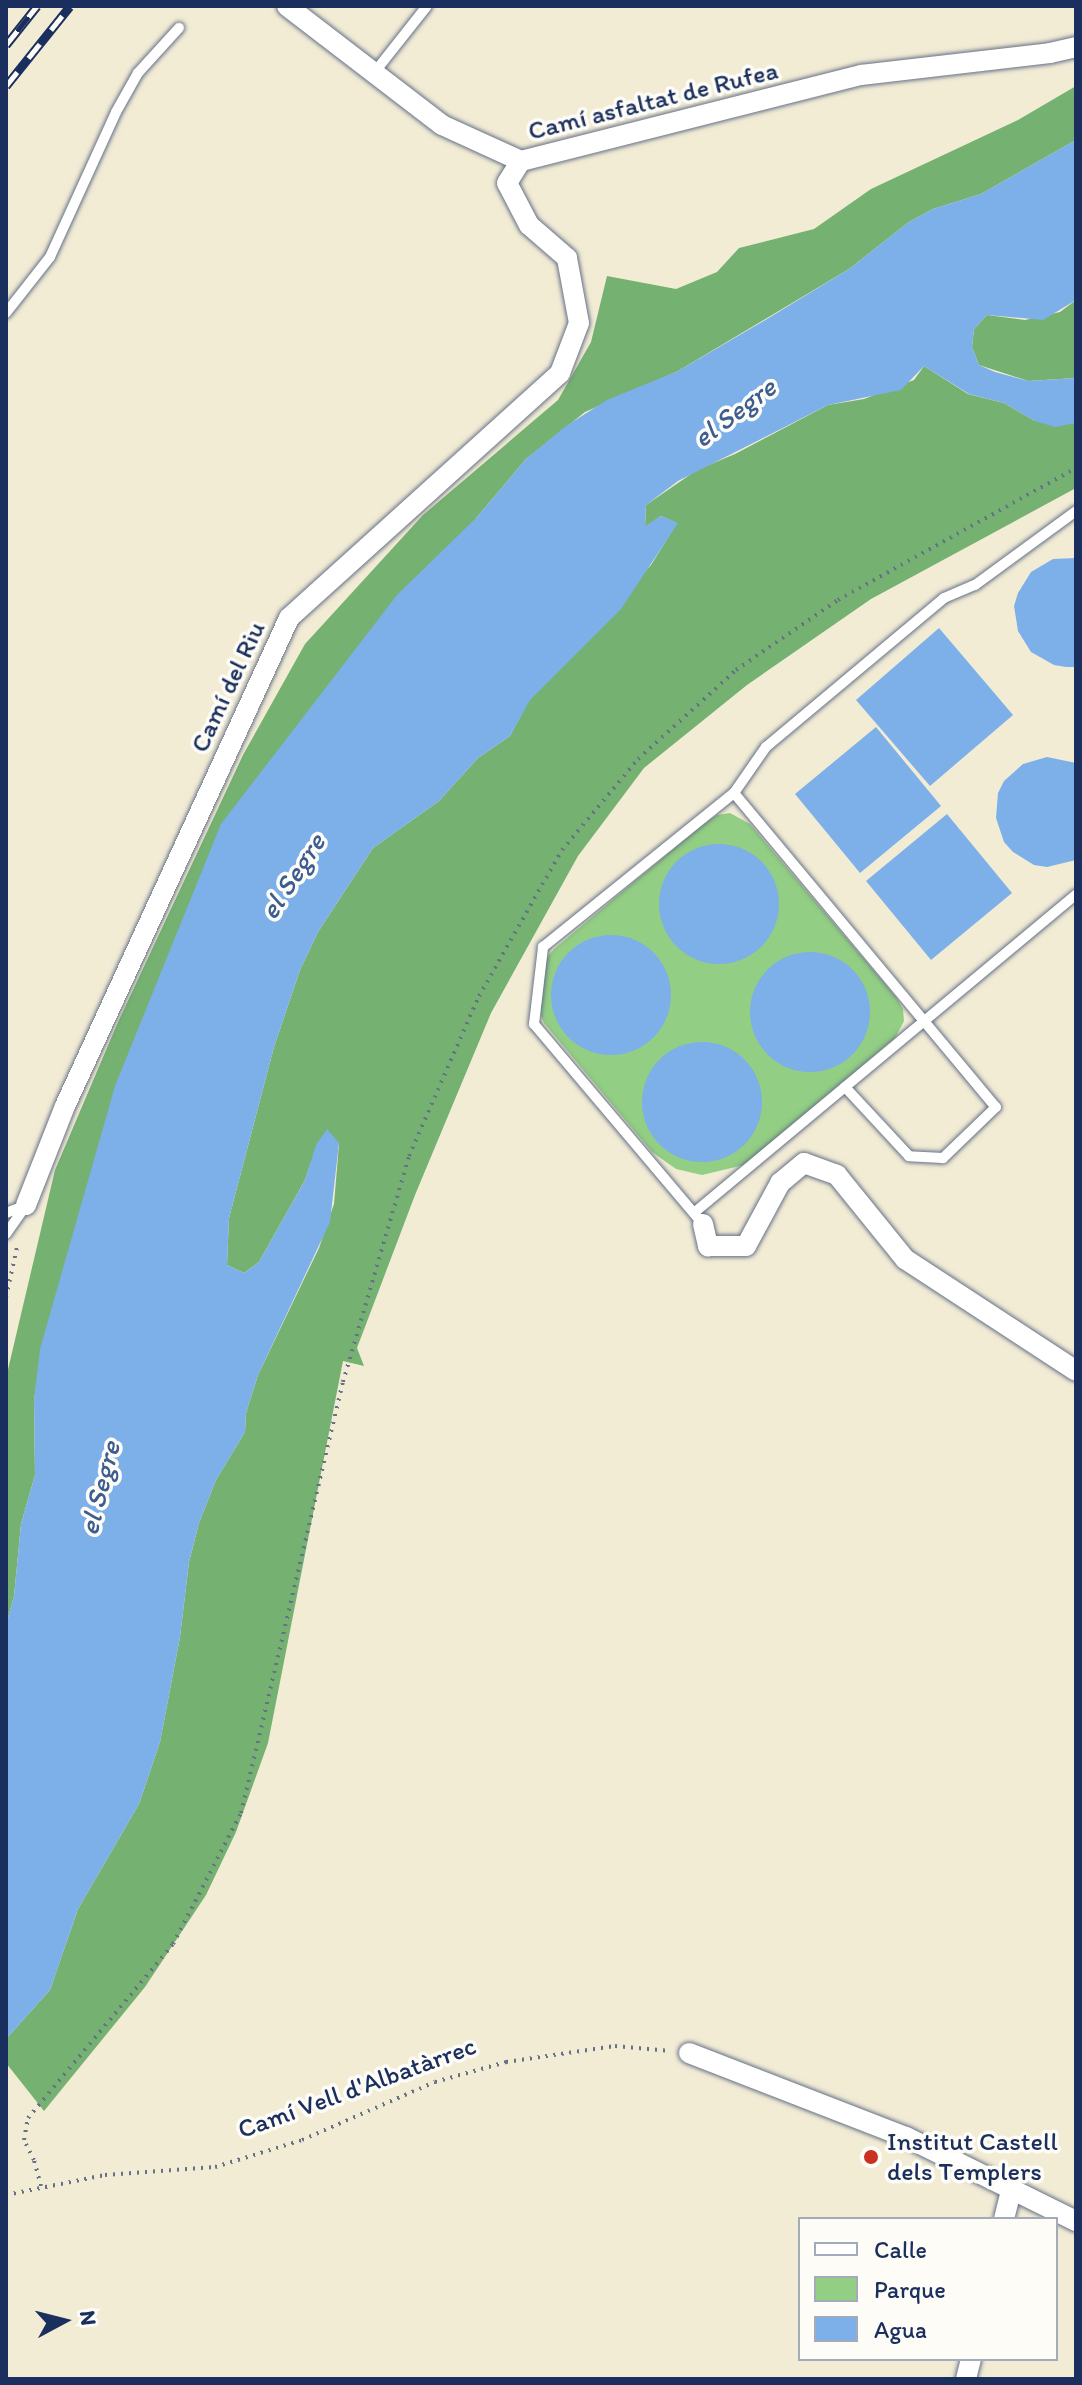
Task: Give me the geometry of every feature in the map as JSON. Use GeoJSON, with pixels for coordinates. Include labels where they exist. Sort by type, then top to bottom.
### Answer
{"type":"FeatureCollection","features":[{"type":"Feature","properties":{"kind":"street","name":"Camí asfaltat de Rufea"},"geometry":{"type":"LineString","coordinates":[[287,6],[442,125],[521,161],[861,75],[1050,53],[1076,47]]}},
{"type":"Feature","properties":{"kind":"street","name":"Camí del Riu"},"geometry":{"type":"LineString","coordinates":[[26,1205],[65,1106],[289,618],[560,373],[579,323],[567,258],[529,225],[507,183],[521,161]]}},
{"type":"Feature","properties":{"kind":"street"},"geometry":{"type":"LineString","coordinates":[[699,1218],[708,1246],[746,1246],[780,1183],[804,1163],[837,1175],[905,1259],[1076,1371]]}},
{"type":"Feature","properties":{"kind":"street"},"geometry":{"type":"LineString","coordinates":[[689,2053],[853,2115],[1012,2187],[1076,2221]]}},
{"type":"Feature","properties":{"kind":"street"},"geometry":{"type":"LineString","coordinates":[[1004,2217],[1012,2187]]}},
{"type":"Feature","properties":{"kind":"lane"},"geometry":{"type":"LineString","coordinates":[[374,73],[427,6]]}},
{"type":"Feature","properties":{"kind":"lane"},"geometry":{"type":"LineString","coordinates":[[6,313],[50,257],[116,112],[138,73],[179,28]]}},
{"type":"Feature","properties":{"kind":"lane"},"geometry":{"type":"LineString","coordinates":[[1076,511],[975,585],[944,598],[766,747],[734,793],[543,947],[534,1024],[699,1218],[845,1087],[1076,895]]}},
{"type":"Feature","properties":{"kind":"lane"},"geometry":{"type":"LineString","coordinates":[[734,793],[996,1107],[943,1158],[909,1156],[845,1087]]}},
{"type":"Feature","properties":{"kind":"lane"},"geometry":{"type":"LineString","coordinates":[[6,1213],[26,1205]]}},
{"type":"Feature","properties":{"kind":"lane"},"geometry":{"type":"LineString","coordinates":[[6,1234],[26,1205]]}},
{"type":"Feature","properties":{"kind":"path"},"geometry":{"type":"LineString","coordinates":[[41,2186],[34,2160],[24,2140],[28,2118],[173,1944],[241,1813],[343,1382],[409,1156],[479,996],[562,850],[638,759],[736,670],[838,600],[1076,468]]}},
{"type":"Feature","properties":{"kind":"path"},"geometry":{"type":"LineString","coordinates":[[6,1297],[26,1205]]}},
{"type":"Feature","properties":{"kind":"path","name":"Camí Vell d'Albatàrrec"},"geometry":{"type":"LineString","coordinates":[[6,2195],[105,2175],[215,2167],[302,2140],[435,2082],[506,2062],[615,2046],[689,2053]]}},
{"type":"Feature","properties":{"kind":"green space"},"geometry":{"type":"Polygon","coordinates":[[[1076,86],[1076,140],[981,194],[933,209],[909,222],[849,269],[678,371],[585,412],[526,459],[477,517],[38,1376],[34,1400],[35,1475],[21,1524],[14,1596],[6,1625],[6,1378],[55,1170],[118,1022],[243,755],[305,644],[423,515],[558,400],[591,342],[607,276],[676,289],[717,272],[739,248],[814,229],[871,189],[1018,120],[1076,86]]]}},
{"type":"Feature","properties":{"kind":"green space"},"geometry":{"type":"Polygon","coordinates":[[[1076,300],[1076,378],[1028,381],[979,365],[972,347],[974,329],[987,315],[1025,320],[1060,312],[1076,300]]]}},
{"type":"Feature","properties":{"kind":"green space"},"geometry":{"type":"Polygon","coordinates":[[[924,366],[968,394],[1004,403],[1035,421],[1076,423],[1076,488],[871,599],[747,685],[644,768],[578,856],[491,1013],[415,1195],[357,1348],[364,1366],[343,1361],[268,1743],[236,1832],[206,1895],[145,1987],[44,2111],[6,2063],[6,2039],[50,1990],[78,1909],[139,1804],[160,1742],[180,1637],[189,1562],[199,1523],[216,1480],[245,1432],[246,1413],[258,1375],[319,1248],[334,1204],[339,1144],[311,1162],[305,1180],[259,1262],[244,1273],[227,1265],[229,1218],[274,1047],[300,970],[318,932],[373,848],[439,801],[478,758],[510,736],[529,700],[651,565],[677,523],[661,516],[645,527],[646,505],[697,470],[735,454],[828,405],[864,399],[914,380],[924,366]]]}},
{"type":"Feature","properties":{"kind":"green space"},"geometry":{"type":"Polygon","coordinates":[[[730,813],[750,824],[896,997],[903,1009],[904,1021],[895,1038],[744,1165],[702,1175],[676,1169],[652,1152],[544,1023],[538,1008],[543,962],[554,949],[702,825],[717,815],[730,813]]]}},
{"type":"Feature","properties":{"kind":"water","name":"el Segre"},"geometry":{"type":"Polygon","coordinates":[[[1076,140],[1076,300],[1043,320],[987,315],[974,329],[972,347],[979,365],[995,372],[1028,381],[1076,378],[1076,423],[1055,427],[1035,421],[1004,403],[969,394],[924,366],[901,390],[828,405],[678,481],[646,505],[645,526],[661,516],[678,523],[621,609],[530,700],[510,736],[478,758],[439,801],[373,848],[318,932],[300,970],[274,1047],[229,1218],[227,1265],[244,1273],[259,1262],[305,1180],[316,1145],[327,1129],[339,1143],[330,1222],[258,1375],[246,1413],[245,1432],[216,1480],[199,1523],[189,1562],[180,1637],[160,1742],[139,1804],[78,1909],[50,1990],[6,2039],[6,1625],[14,1596],[21,1524],[35,1475],[34,1400],[40,1349],[115,1086],[221,824],[397,595],[477,517],[526,459],[566,426],[607,400],[678,371],[767,319],[849,269],[909,222],[933,209],[981,194],[1076,140]]]}},
{"type":"Feature","properties":{"kind":"water"},"geometry":{"type":"Polygon","coordinates":[[[1076,558],[1076,667],[1066,667],[1054,665],[1031,652],[1018,631],[1014,606],[1031,572],[1053,559],[1076,558]]]}},
{"type":"Feature","properties":{"kind":"water"},"geometry":{"type":"Polygon","coordinates":[[[939,628],[1013,715],[930,786],[856,700],[939,628]]]}},
{"type":"Feature","properties":{"kind":"water"},"geometry":{"type":"Polygon","coordinates":[[[876,727],[941,806],[860,873],[795,794],[876,727]]]}},
{"type":"Feature","properties":{"kind":"water"},"geometry":{"type":"Polygon","coordinates":[[[1047,757],[1076,763],[1076,860],[1047,867],[1034,865],[1013,852],[1004,842],[996,818],[998,793],[1004,781],[1023,764],[1047,757]]]}},
{"type":"Feature","properties":{"kind":"water"},"geometry":{"type":"Polygon","coordinates":[[[947,814],[1012,893],[931,960],[866,881],[947,814]]]}},
{"type":"Feature","properties":{"kind":"water"},"geometry":{"type":"Polygon","coordinates":[[[719,844],[742,849],[761,862],[774,881],[779,904],[774,927],[761,946],[742,959],[719,964],[696,959],[677,946],[664,927],[659,904],[664,881],[677,862],[696,849],[719,844]]]}},
{"type":"Feature","properties":{"kind":"water"},"geometry":{"type":"Polygon","coordinates":[[[611,935],[634,940],[653,953],[666,972],[671,995],[666,1018],[653,1037],[634,1050],[611,1055],[588,1050],[569,1037],[556,1018],[551,995],[556,972],[569,953],[588,940],[611,935]]]}},
{"type":"Feature","properties":{"kind":"water"},"geometry":{"type":"Polygon","coordinates":[[[810,952],[833,957],[852,970],[865,989],[870,1012],[865,1035],[852,1054],[833,1067],[810,1072],[787,1067],[768,1054],[755,1035],[750,1012],[755,989],[768,970],[787,957],[810,952]]]}},
{"type":"Feature","properties":{"kind":"water"},"geometry":{"type":"Polygon","coordinates":[[[702,1042],[725,1047],[744,1060],[757,1079],[762,1102],[757,1125],[744,1144],[725,1157],[702,1162],[679,1157],[660,1144],[647,1125],[642,1102],[647,1079],[660,1060],[679,1047],[702,1042]]]}},
{"type":"Feature","properties":{"kind":"railway"},"geometry":{"type":"LineString","coordinates":[[6,45],[37,6]]}},
{"type":"Feature","properties":{"kind":"railway"},"geometry":{"type":"LineString","coordinates":[[6,86],[70,6]]}},
{"type":"Feature","properties":{"kind":"place","name":"Institut Castell dels Templers"},"geometry":{"type":"Point","coordinates":[871,2157]}}]}
